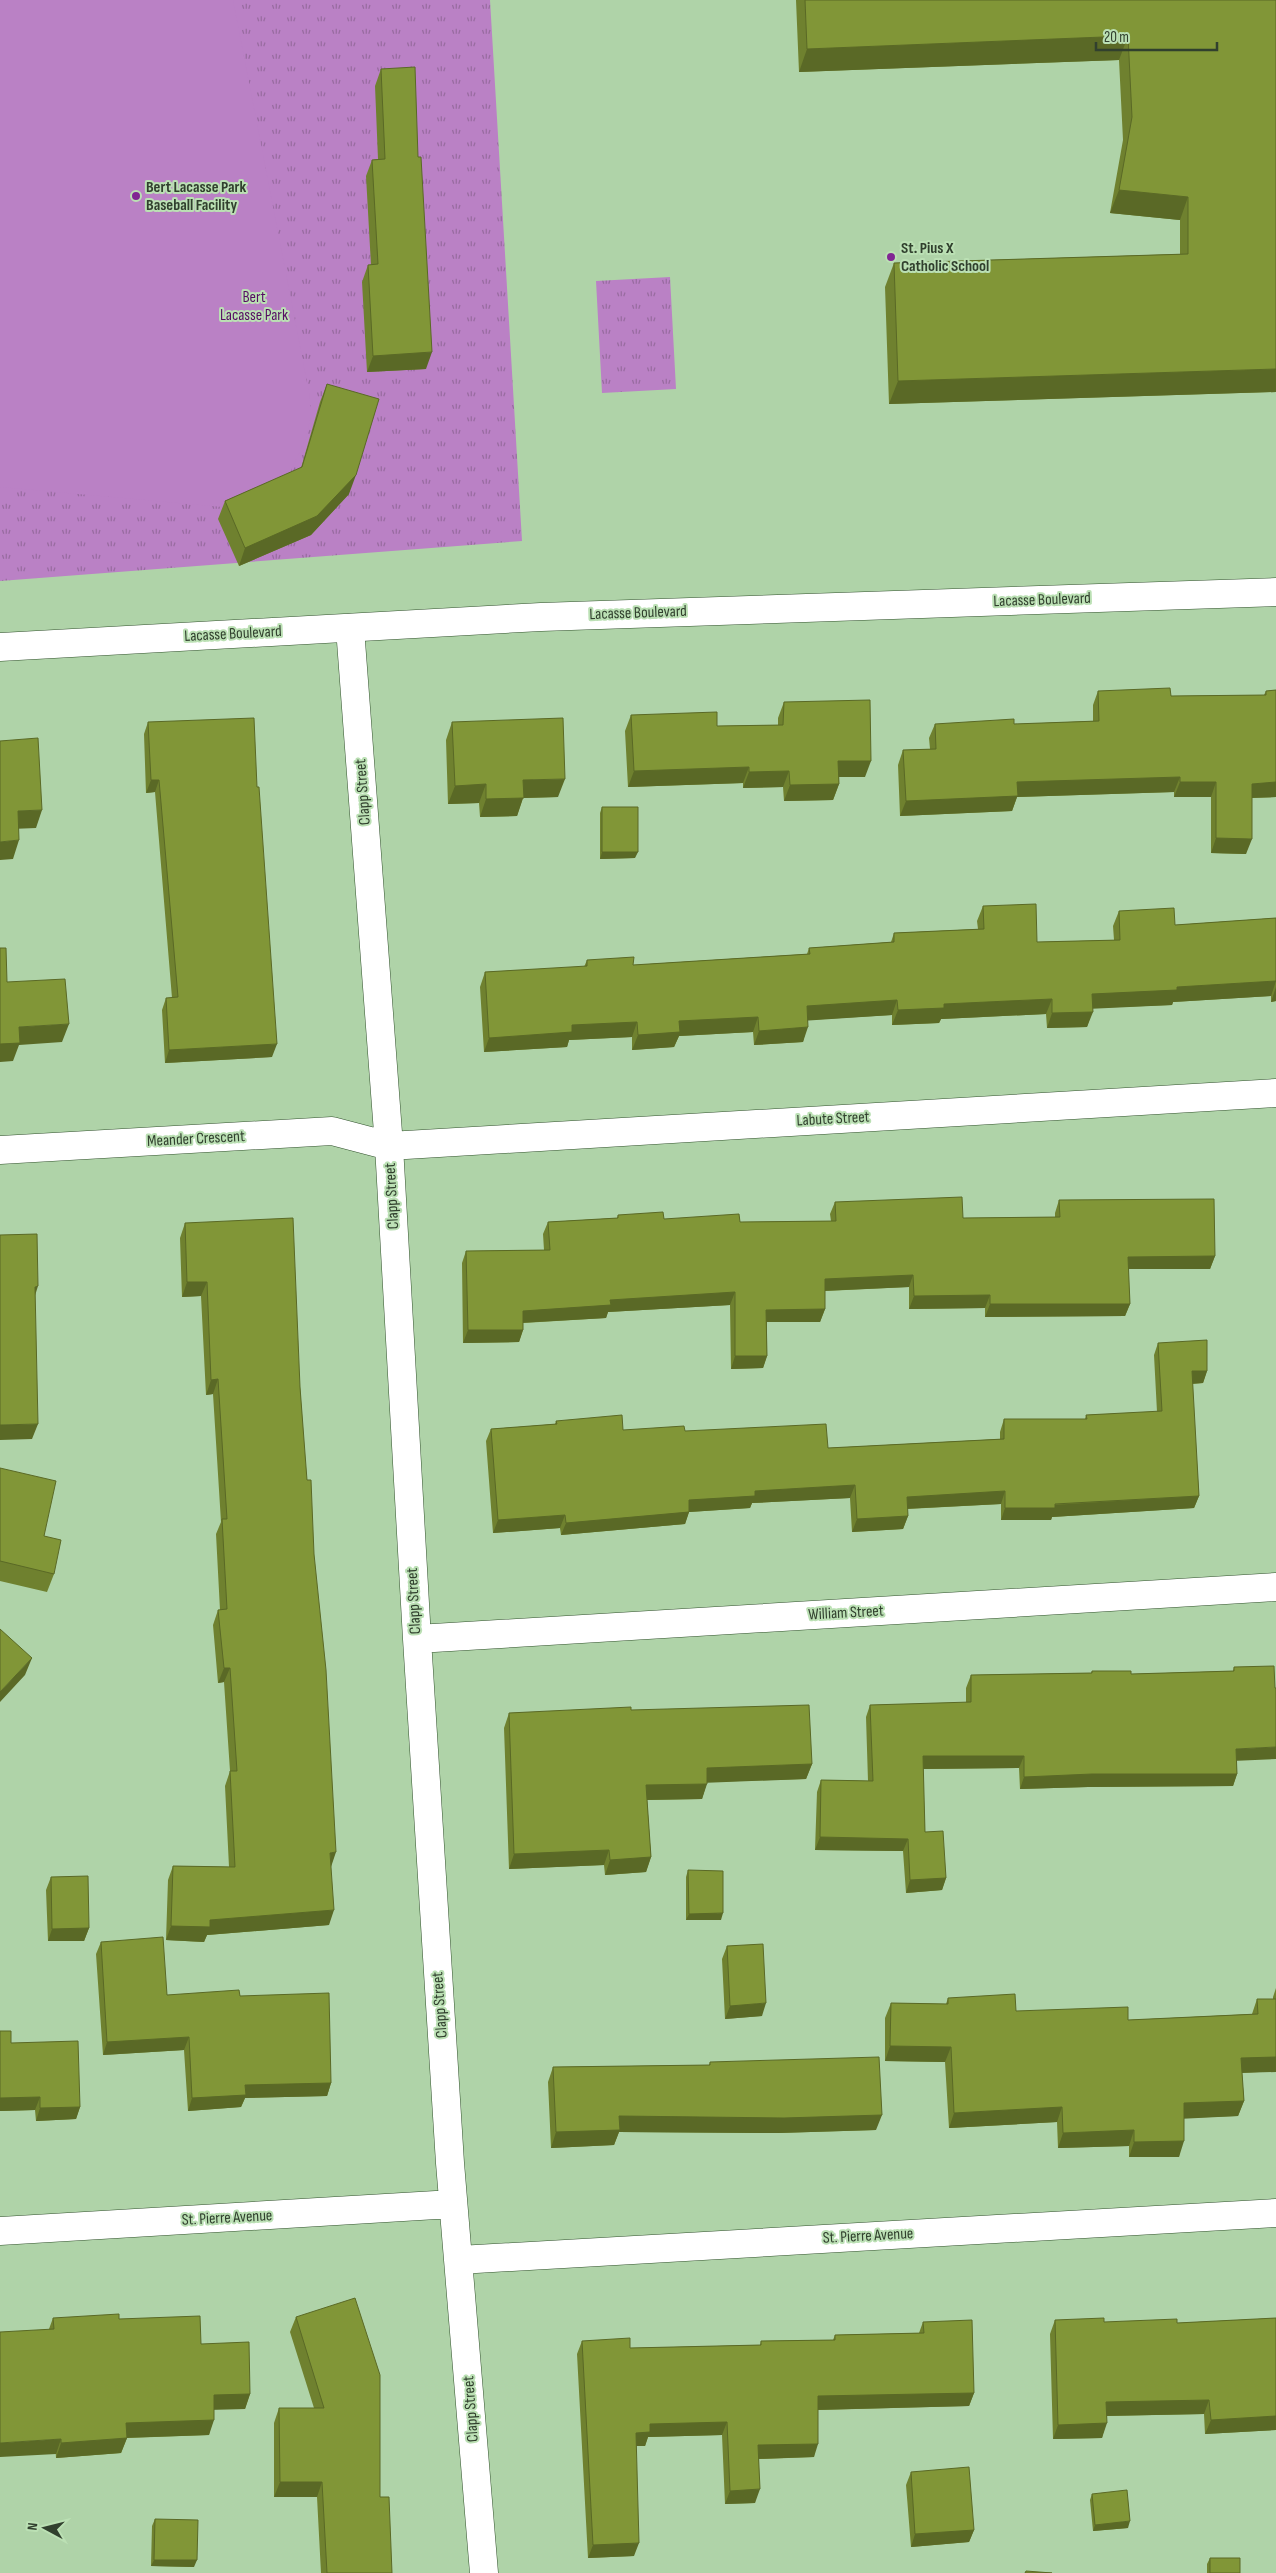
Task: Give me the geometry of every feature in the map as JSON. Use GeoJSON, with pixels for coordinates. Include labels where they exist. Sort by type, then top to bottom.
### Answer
{"type":"FeatureCollection","features":[{"type":"Feature","properties":{"kind":"street","name":"Lacasse Boulevard"},"geometry":{"type":"LineString","coordinates":[[0,647],[551,616],[1276,592]]}},
{"type":"Feature","properties":{"kind":"street","name":"Clapp Street"},"geometry":{"type":"LineString","coordinates":[[350,628],[389,1146],[417,1639],[453,2204],[484,2573]]}},
{"type":"Feature","properties":{"kind":"street","name":"Labute Street"},"geometry":{"type":"LineString","coordinates":[[389,1146],[1276,1093]]}},
{"type":"Feature","properties":{"kind":"street","name":"Meander Crescent"},"geometry":{"type":"LineString","coordinates":[[0,1150],[332,1131],[389,1146]]}},
{"type":"Feature","properties":{"kind":"street","name":"William Street"},"geometry":{"type":"LineString","coordinates":[[417,1639],[1276,1587]]}},
{"type":"Feature","properties":{"kind":"street","name":"St. Pierre Avenue"},"geometry":{"type":"LineString","coordinates":[[0,2231],[453,2204]]}},
{"type":"Feature","properties":{"kind":"street","name":"St. Pierre Avenue"},"geometry":{"type":"LineString","coordinates":[[459,2260],[1276,2213]]}},
{"type":"Feature","properties":{"kind":"green space","name":"Bert Lacasse Park"},"geometry":{"type":"Polygon","coordinates":[[[0,0],[490,0],[522,541],[0,581],[0,0]]]}},
{"type":"Feature","properties":{"kind":"green space","name":"Bert Lacasse Park Baseball Facility"},"geometry":{"type":"Polygon","coordinates":[[[0,0],[233,0],[309,393],[311,416],[306,438],[289,475],[223,507],[0,487],[0,0]]]}},
{"type":"Feature","properties":{"kind":"green space"},"geometry":{"type":"Polygon","coordinates":[[[670,277],[676,389],[602,393],[596,281],[670,277]]]}},
{"type":"Feature","properties":{"kind":"building"},"geometry":{"type":"Polygon","coordinates":[[[805,0],[1276,0],[1276,369],[898,381],[894,263],[1188,254],[1188,197],[1119,190],[1132,117],[1128,36],[807,49],[805,0]]]}},
{"type":"Feature","properties":{"kind":"building"},"geometry":{"type":"Polygon","coordinates":[[[415,67],[418,157],[421,157],[432,352],[373,356],[368,265],[378,264],[372,160],[385,159],[381,69],[415,67]]]}},
{"type":"Feature","properties":{"kind":"building"},"geometry":{"type":"Polygon","coordinates":[[[327,384],[379,399],[356,475],[317,516],[245,548],[225,501],[302,467],[327,384]]]}},
{"type":"Feature","properties":{"kind":"building"},"geometry":{"type":"Polygon","coordinates":[[[1170,688],[1171,696],[1266,695],[1266,691],[1276,690],[1276,782],[1252,784],[1252,839],[1216,838],[1216,782],[1180,782],[1180,777],[1017,782],[1018,796],[906,801],[903,750],[936,749],[935,724],[1014,719],[1014,724],[1099,721],[1098,691],[1170,688]]]}},
{"type":"Feature","properties":{"kind":"building"},"geometry":{"type":"Polygon","coordinates":[[[870,700],[871,761],[838,761],[839,784],[790,785],[789,771],[749,772],[749,767],[634,771],[631,715],[717,712],[717,726],[783,725],[784,702],[870,700]]]}},
{"type":"Feature","properties":{"kind":"building"},"geometry":{"type":"Polygon","coordinates":[[[254,718],[257,787],[259,787],[277,1044],[169,1050],[166,998],[178,997],[159,780],[151,780],[148,722],[254,718]]]}},
{"type":"Feature","properties":{"kind":"building"},"geometry":{"type":"Polygon","coordinates":[[[563,718],[565,779],[523,780],[524,798],[486,799],[486,784],[455,786],[452,722],[563,718]]]}},
{"type":"Feature","properties":{"kind":"building"},"geometry":{"type":"Polygon","coordinates":[[[38,738],[42,810],[18,811],[19,840],[0,842],[0,741],[38,738]]]}},
{"type":"Feature","properties":{"kind":"building"},"geometry":{"type":"Polygon","coordinates":[[[602,807],[638,807],[638,852],[602,852],[602,807]]]}},
{"type":"Feature","properties":{"kind":"building"},"geometry":{"type":"Polygon","coordinates":[[[1036,904],[1037,942],[1120,940],[1119,911],[1174,908],[1175,925],[1276,918],[1276,981],[1177,987],[1177,990],[1092,994],[1093,1012],[1052,1013],[1052,999],[944,1004],[944,1008],[898,1010],[897,1000],[807,1006],[808,1027],[759,1031],[758,1017],[679,1021],[680,1032],[638,1035],[637,1022],[572,1025],[572,1032],[489,1038],[485,972],[587,966],[587,960],[634,957],[633,965],[810,954],[809,948],[894,942],[894,933],[984,929],[983,906],[1036,904]]]}},
{"type":"Feature","properties":{"kind":"building"},"geometry":{"type":"Polygon","coordinates":[[[0,948],[6,948],[7,982],[65,979],[69,1024],[19,1027],[20,1043],[0,1044],[0,948]]]}},
{"type":"Feature","properties":{"kind":"building"},"geometry":{"type":"Polygon","coordinates":[[[962,1197],[963,1218],[1060,1217],[1059,1200],[1214,1199],[1215,1256],[1128,1257],[1130,1304],[990,1304],[990,1295],[914,1296],[913,1275],[825,1279],[825,1309],[766,1310],[767,1356],[735,1356],[735,1292],[610,1300],[611,1305],[523,1311],[523,1330],[468,1330],[466,1251],[550,1250],[548,1222],[618,1218],[618,1215],[663,1212],[664,1219],[739,1214],[740,1222],[836,1221],[835,1202],[962,1197]]]}},
{"type":"Feature","properties":{"kind":"building"},"geometry":{"type":"Polygon","coordinates":[[[293,1218],[300,1387],[307,1480],[311,1480],[314,1554],[326,1670],[336,1852],[330,1853],[334,1910],[210,1920],[210,1927],[171,1926],[173,1866],[235,1867],[230,1771],[237,1771],[230,1668],[224,1668],[218,1610],[227,1609],[222,1519],[227,1519],[218,1379],[211,1380],[207,1282],[187,1282],[185,1223],[293,1218]]]}},
{"type":"Feature","properties":{"kind":"building"},"geometry":{"type":"Polygon","coordinates":[[[37,1234],[38,1286],[35,1287],[38,1424],[0,1425],[0,1235],[37,1234]]]}},
{"type":"Feature","properties":{"kind":"building"},"geometry":{"type":"Polygon","coordinates":[[[1207,1340],[1207,1371],[1192,1371],[1199,1496],[1055,1504],[1055,1508],[1005,1508],[1005,1491],[907,1497],[908,1516],[857,1519],[855,1485],[755,1491],[755,1496],[689,1500],[689,1512],[566,1523],[565,1515],[498,1520],[491,1429],[557,1424],[556,1421],[622,1415],[623,1430],[684,1426],[685,1431],[826,1424],[828,1448],[1004,1439],[1004,1419],[1087,1419],[1086,1415],[1162,1411],[1158,1343],[1207,1340]]]}},
{"type":"Feature","properties":{"kind":"building"},"geometry":{"type":"Polygon","coordinates":[[[0,1468],[56,1481],[44,1536],[61,1540],[54,1574],[0,1561],[0,1468]]]}},
{"type":"Feature","properties":{"kind":"building"},"geometry":{"type":"Polygon","coordinates":[[[0,1629],[32,1658],[0,1692],[0,1629]]]}},
{"type":"Feature","properties":{"kind":"building"},"geometry":{"type":"Polygon","coordinates":[[[1274,1666],[1276,1747],[1236,1749],[1237,1774],[1092,1774],[1024,1777],[1024,1756],[923,1756],[925,1832],[943,1831],[946,1878],[910,1880],[908,1839],[820,1837],[821,1780],[873,1781],[870,1705],[971,1702],[971,1675],[1092,1673],[1092,1671],[1131,1671],[1131,1674],[1234,1671],[1234,1667],[1274,1666]]]}},
{"type":"Feature","properties":{"kind":"building"},"geometry":{"type":"Polygon","coordinates":[[[809,1705],[812,1764],[707,1768],[707,1784],[646,1785],[651,1857],[610,1860],[609,1850],[514,1854],[509,1713],[631,1707],[631,1710],[809,1705]]]}},
{"type":"Feature","properties":{"kind":"building"},"geometry":{"type":"Polygon","coordinates":[[[688,1870],[723,1871],[723,1913],[689,1914],[688,1870]]]}},
{"type":"Feature","properties":{"kind":"building"},"geometry":{"type":"Polygon","coordinates":[[[88,1876],[89,1928],[52,1929],[51,1877],[88,1876]]]}},
{"type":"Feature","properties":{"kind":"building"},"geometry":{"type":"Polygon","coordinates":[[[163,1937],[167,1995],[239,1990],[240,1996],[329,1993],[331,2083],[245,2085],[246,2095],[192,2098],[189,2037],[107,2042],[101,1942],[163,1937]]]}},
{"type":"Feature","properties":{"kind":"building"},"geometry":{"type":"Polygon","coordinates":[[[763,1944],[766,2003],[730,2006],[727,1946],[763,1944]]]}},
{"type":"Feature","properties":{"kind":"building"},"geometry":{"type":"Polygon","coordinates":[[[1015,1994],[1016,2011],[1128,2007],[1128,2020],[1258,2014],[1257,1999],[1276,1999],[1276,2057],[1241,2058],[1244,2101],[1184,2103],[1184,2141],[1134,2142],[1134,2130],[1063,2133],[1062,2107],[954,2113],[951,2047],[890,2046],[891,2003],[948,2004],[948,1998],[1015,1994]]]}},
{"type":"Feature","properties":{"kind":"building"},"geometry":{"type":"Polygon","coordinates":[[[0,2031],[11,2031],[11,2043],[78,2041],[80,2107],[40,2108],[40,2097],[0,2098],[0,2031]]]}},
{"type":"Feature","properties":{"kind":"building"},"geometry":{"type":"Polygon","coordinates":[[[879,2057],[882,2115],[784,2118],[619,2116],[620,2130],[556,2132],[553,2067],[710,2065],[710,2062],[879,2057]]]}},
{"type":"Feature","properties":{"kind":"building"},"geometry":{"type":"Polygon","coordinates":[[[355,2298],[380,2375],[380,2497],[389,2497],[392,2573],[327,2573],[322,2482],[280,2482],[279,2408],[324,2408],[296,2317],[355,2298]]]}},
{"type":"Feature","properties":{"kind":"building"},"geometry":{"type":"Polygon","coordinates":[[[119,2314],[119,2319],[200,2316],[201,2344],[249,2342],[250,2394],[214,2395],[214,2420],[126,2423],[127,2438],[61,2443],[61,2439],[0,2443],[0,2332],[54,2329],[53,2318],[119,2314]]]}},
{"type":"Feature","properties":{"kind":"building"},"geometry":{"type":"Polygon","coordinates":[[[1104,2318],[1104,2322],[1177,2319],[1177,2323],[1276,2318],[1276,2416],[1211,2420],[1209,2400],[1106,2402],[1107,2423],[1058,2425],[1055,2320],[1104,2318]]]}},
{"type":"Feature","properties":{"kind":"building"},"geometry":{"type":"Polygon","coordinates":[[[972,2320],[974,2393],[818,2396],[818,2444],[758,2445],[760,2489],[730,2491],[727,2422],[650,2424],[650,2432],[636,2433],[639,2543],[593,2545],[582,2341],[630,2338],[630,2348],[761,2345],[761,2341],[835,2340],[835,2335],[924,2333],[923,2322],[972,2320]]]}},
{"type":"Feature","properties":{"kind":"building"},"geometry":{"type":"Polygon","coordinates":[[[969,2467],[974,2530],[915,2534],[911,2472],[969,2467]]]}},
{"type":"Feature","properties":{"kind":"building"},"geometry":{"type":"Polygon","coordinates":[[[1127,2490],[1130,2521],[1095,2525],[1092,2494],[1127,2490]]]}},
{"type":"Feature","properties":{"kind":"building"},"geometry":{"type":"Polygon","coordinates":[[[155,2519],[198,2520],[197,2560],[154,2560],[155,2519]]]}},
{"type":"Feature","properties":{"kind":"building"},"geometry":{"type":"Polygon","coordinates":[[[1210,2558],[1240,2558],[1240,2573],[1210,2573],[1210,2558]]]}},
{"type":"Feature","properties":{"kind":"building"},"geometry":{"type":"Polygon","coordinates":[[[1026,2571],[1052,2573],[1025,2573],[1026,2571]]]}},
{"type":"Feature","properties":{"kind":"place","name":"Bert Lacasse Park Baseball Facility"},"geometry":{"type":"Point","coordinates":[136,196]}},
{"type":"Feature","properties":{"kind":"place","name":"St. Pius X Catholic School"},"geometry":{"type":"Point","coordinates":[891,257]}}]}
